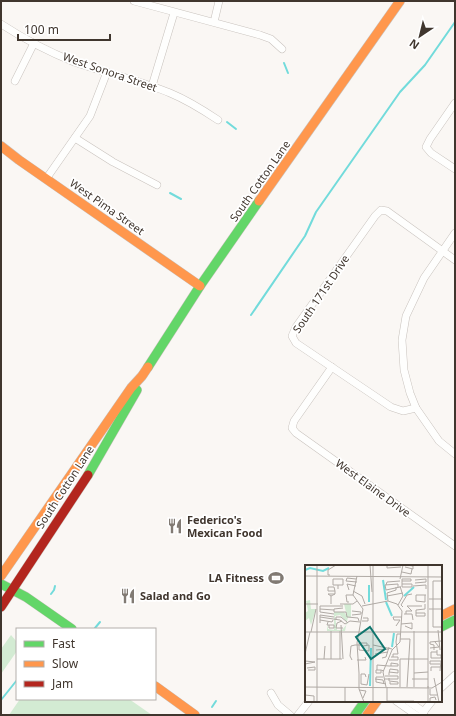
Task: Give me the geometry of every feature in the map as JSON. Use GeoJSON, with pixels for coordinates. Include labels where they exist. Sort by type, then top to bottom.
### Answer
{"type":"FeatureCollection","features":[{"type":"Feature","properties":{"kind":"main road","name":"South Cotton Lane"},"geometry":{"type":"LineString","coordinates":[[1,576],[131,388],[142,376],[200,286],[400,1]]}},
{"type":"Feature","properties":{"kind":"main road","name":"West Pima Street"},"geometry":{"type":"LineString","coordinates":[[1,146],[200,286]]}},
{"type":"Feature","properties":{"kind":"main road","name":"South Cotton Lane"},"geometry":{"type":"LineString","coordinates":[[1,607],[84,482],[137,390],[142,376]]}},
{"type":"Feature","properties":{"kind":"main road"},"geometry":{"type":"LineString","coordinates":[[84,482],[81,477],[81,472],[98,444],[104,428]]}},
{"type":"Feature","properties":{"kind":"main road"},"geometry":{"type":"LineString","coordinates":[[1,584],[26,598],[71,628]]}},
{"type":"Feature","properties":{"kind":"main road"},"geometry":{"type":"LineString","coordinates":[[442,616],[455,609]]}},
{"type":"Feature","properties":{"kind":"main road"},"geometry":{"type":"LineString","coordinates":[[442,626],[455,620]]}},
{"type":"Feature","properties":{"kind":"main road"},"geometry":{"type":"LineString","coordinates":[[156,687],[195,715]]}},
{"type":"Feature","properties":{"kind":"main road"},"geometry":{"type":"LineString","coordinates":[[355,715],[364,702]]}},
{"type":"Feature","properties":{"kind":"main road"},"geometry":{"type":"LineString","coordinates":[[367,715],[376,702]]}},
{"type":"Feature","properties":{"kind":"street"},"geometry":{"type":"LineString","coordinates":[[134,1],[174,13],[214,22],[272,40],[282,49]]}},
{"type":"Feature","properties":{"kind":"street"},"geometry":{"type":"LineString","coordinates":[[214,22],[219,1]]}},
{"type":"Feature","properties":{"kind":"street"},"geometry":{"type":"LineString","coordinates":[[152,86],[174,13]]}},
{"type":"Feature","properties":{"kind":"street","name":"West Sonora Street"},"geometry":{"type":"LineString","coordinates":[[1,24],[34,43],[73,61],[171,93],[198,107],[218,120]]}},
{"type":"Feature","properties":{"kind":"street"},"geometry":{"type":"LineString","coordinates":[[15,81],[34,43]]}},
{"type":"Feature","properties":{"kind":"street"},"geometry":{"type":"LineString","coordinates":[[46,179],[75,138],[93,109],[107,72]]}},
{"type":"Feature","properties":{"kind":"street"},"geometry":{"type":"LineString","coordinates":[[455,103],[426,147],[431,153],[455,169]]}},
{"type":"Feature","properties":{"kind":"street"},"geometry":{"type":"LineString","coordinates":[[75,138],[112,162],[157,185]]}},
{"type":"Feature","properties":{"kind":"street","name":"South 171st Drive"},"geometry":{"type":"LineString","coordinates":[[416,408],[403,411],[391,407],[296,342],[292,336],[296,327],[375,216],[381,210],[388,211],[442,251]]}},
{"type":"Feature","properties":{"kind":"street"},"geometry":{"type":"LineString","coordinates":[[455,233],[424,278],[406,316],[402,340],[404,370],[410,393],[416,408],[439,440],[455,454]]}},
{"type":"Feature","properties":{"kind":"street"},"geometry":{"type":"LineString","coordinates":[[442,251],[455,260]]}},
{"type":"Feature","properties":{"kind":"street","name":"West Elaine Drive"},"geometry":{"type":"LineString","coordinates":[[332,367],[294,421],[292,428],[296,433],[455,546]]}},
{"type":"Feature","properties":{"kind":"street"},"geometry":{"type":"LineString","coordinates":[[442,687],[455,675]]}},
{"type":"Feature","properties":{"kind":"street"},"geometry":{"type":"LineString","coordinates":[[271,693],[278,705],[290,715]]}},
{"type":"Feature","properties":{"kind":"street"},"geometry":{"type":"LineString","coordinates":[[298,715],[308,702]]}},
{"type":"Feature","properties":{"kind":"street"},"geometry":{"type":"LineString","coordinates":[[397,702],[416,715]]}},
{"type":"Feature","properties":{"kind":"street"},"geometry":{"type":"LineString","coordinates":[[409,702],[423,713],[431,702]]}},
{"type":"Feature","properties":{"kind":"green space"},"geometry":{"type":"Polygon","coordinates":[[[11,635],[16,641],[16,652],[1,674],[1,649],[11,635]]]}},
{"type":"Feature","properties":{"kind":"green space"},"geometry":{"type":"Polygon","coordinates":[[[19,700],[130,700],[152,715],[9,715],[19,700]]]}},
{"type":"Feature","properties":{"kind":"waterway"},"geometry":{"type":"LineString","coordinates":[[251,315],[305,236],[316,212],[400,92],[425,65],[455,22]]}},
{"type":"Feature","properties":{"kind":"waterway"},"geometry":{"type":"LineString","coordinates":[[284,63],[288,73]]}},
{"type":"Feature","properties":{"kind":"waterway"},"geometry":{"type":"LineString","coordinates":[[227,122],[236,129]]}},
{"type":"Feature","properties":{"kind":"waterway"},"geometry":{"type":"LineString","coordinates":[[170,193],[181,199]]}},
{"type":"Feature","properties":{"kind":"waterway"},"geometry":{"type":"LineString","coordinates":[[51,594],[55,586]]}},
{"type":"Feature","properties":{"kind":"waterway"},"geometry":{"type":"LineString","coordinates":[[95,628],[100,622]]}},
{"type":"Feature","properties":{"kind":"waterway"},"geometry":{"type":"LineString","coordinates":[[1,700],[16,681]]}},
{"type":"Feature","properties":{"kind":"waterway"},"geometry":{"type":"LineString","coordinates":[[212,707],[216,701]]}},
{"type":"Feature","properties":{"kind":"traffic: fast"},"geometry":{"type":"LineString","coordinates":[[148,367],[200,286],[259,201]]}},
{"type":"Feature","properties":{"kind":"traffic: fast"},"geometry":{"type":"LineString","coordinates":[[88,475],[137,390]]}},
{"type":"Feature","properties":{"kind":"traffic: fast"},"geometry":{"type":"LineString","coordinates":[[1,584],[26,597],[71,628]]}},
{"type":"Feature","properties":{"kind":"traffic: fast"},"geometry":{"type":"LineString","coordinates":[[442,626],[455,620]]}},
{"type":"Feature","properties":{"kind":"traffic: fast"},"geometry":{"type":"LineString","coordinates":[[355,715],[364,702]]}},
{"type":"Feature","properties":{"kind":"traffic: slow"},"geometry":{"type":"LineString","coordinates":[[259,201],[400,1]]}},
{"type":"Feature","properties":{"kind":"traffic: slow"},"geometry":{"type":"LineString","coordinates":[[1,146],[200,286]]}},
{"type":"Feature","properties":{"kind":"traffic: slow"},"geometry":{"type":"LineString","coordinates":[[1,576],[131,388],[148,367]]}},
{"type":"Feature","properties":{"kind":"traffic: slow"},"geometry":{"type":"LineString","coordinates":[[442,616],[455,609]]}},
{"type":"Feature","properties":{"kind":"traffic: slow"},"geometry":{"type":"LineString","coordinates":[[156,687],[195,715]]}},
{"type":"Feature","properties":{"kind":"traffic: slow"},"geometry":{"type":"LineString","coordinates":[[367,715],[376,702]]}},
{"type":"Feature","properties":{"kind":"traffic: jam"},"geometry":{"type":"LineString","coordinates":[[1,607],[88,475]]}},
{"type":"Feature","properties":{"kind":"place","name":"Federico's Mexican Food"},"geometry":{"type":"Point","coordinates":[175,526]}},
{"type":"Feature","properties":{"kind":"place","name":"LA Fitness"},"geometry":{"type":"Point","coordinates":[276,578]}},
{"type":"Feature","properties":{"kind":"place","name":"Salad and Go"},"geometry":{"type":"Point","coordinates":[128,596]}}]}
